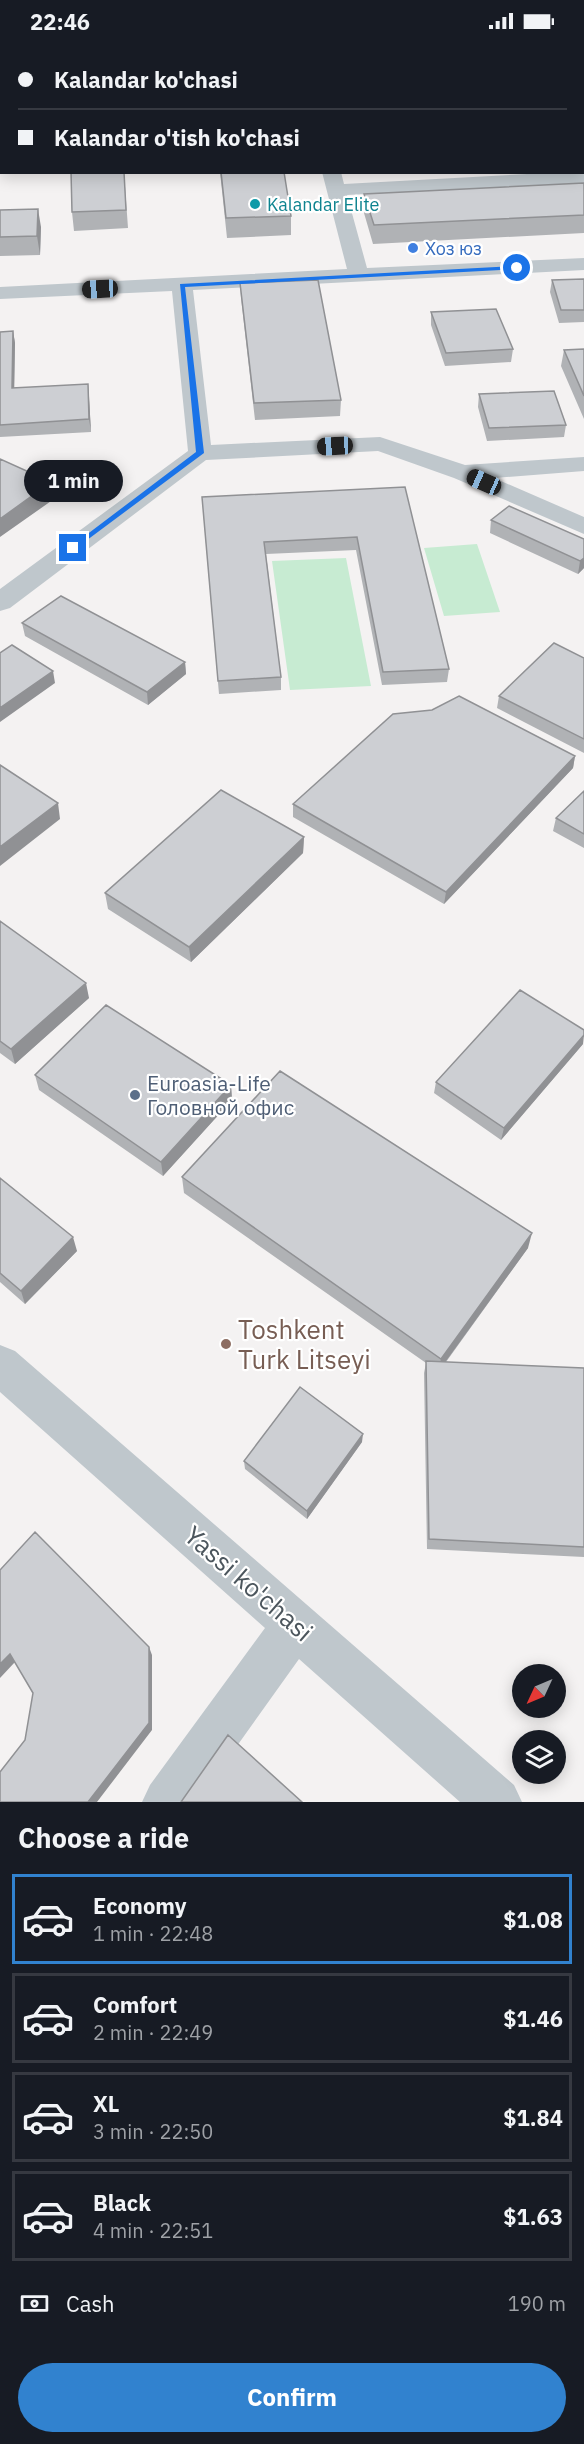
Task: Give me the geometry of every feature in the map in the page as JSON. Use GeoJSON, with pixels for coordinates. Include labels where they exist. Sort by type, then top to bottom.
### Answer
{"type":"FeatureCollection","features":[{"type":"Feature","properties":{"kind":"street"},"geometry":{"type":"LineString","coordinates":[[359,276],[334,181],[584,177]]}},
{"type":"Feature","properties":{"kind":"street"},"geometry":{"type":"LineString","coordinates":[[0,293],[584,264]]}},
{"type":"Feature","properties":{"kind":"street"},"geometry":{"type":"LineString","coordinates":[[182,285],[200,453]]}},
{"type":"Feature","properties":{"kind":"street"},"geometry":{"type":"LineString","coordinates":[[0,602],[200,453],[380,444],[464,473],[584,526]]}},
{"type":"Feature","properties":{"kind":"street"},"geometry":{"type":"LineString","coordinates":[[464,473],[584,464]]}},
{"type":"Feature","properties":{"kind":"street","name":"Yassi ko'chasi"},"geometry":{"type":"LineString","coordinates":[[0,1365],[497,1802]]}},
{"type":"Feature","properties":{"kind":"street"},"geometry":{"type":"LineString","coordinates":[[167,1802],[296,1624]]}},
{"type":"Feature","properties":{"kind":"green space"},"geometry":{"type":"Polygon","coordinates":[[[477,544],[500,612],[444,616],[424,548],[477,544]]]}},
{"type":"Feature","properties":{"kind":"green space"},"geometry":{"type":"Polygon","coordinates":[[[346,558],[371,686],[290,690],[272,561],[346,558]]]}},
{"type":"Feature","properties":{"kind":"building"},"geometry":{"type":"Polygon","coordinates":[[[71,174],[124,174],[126,210],[72,212],[71,174]]]}},
{"type":"Feature","properties":{"kind":"building","name":"Kalandar Elite"},"geometry":{"type":"Polygon","coordinates":[[[221,174],[284,174],[291,216],[226,218],[221,174]]]}},
{"type":"Feature","properties":{"kind":"building"},"geometry":{"type":"Polygon","coordinates":[[[584,183],[584,215],[374,225],[364,194],[584,183]]]}},
{"type":"Feature","properties":{"kind":"building"},"geometry":{"type":"Polygon","coordinates":[[[38,209],[37,236],[0,237],[0,210],[38,209]]]}},
{"type":"Feature","properties":{"kind":"building"},"geometry":{"type":"Polygon","coordinates":[[[584,279],[584,310],[561,310],[552,280],[584,279]]]}},
{"type":"Feature","properties":{"kind":"building"},"geometry":{"type":"Polygon","coordinates":[[[318,280],[341,400],[254,403],[240,283],[318,280]]]}},
{"type":"Feature","properties":{"kind":"building"},"geometry":{"type":"Polygon","coordinates":[[[496,309],[513,349],[446,353],[431,312],[496,309]]]}},
{"type":"Feature","properties":{"kind":"building"},"geometry":{"type":"Polygon","coordinates":[[[13,331],[12,388],[88,384],[89,419],[0,425],[0,332],[13,331]]]}},
{"type":"Feature","properties":{"kind":"building"},"geometry":{"type":"Polygon","coordinates":[[[584,349],[584,396],[564,350],[584,349]]]}},
{"type":"Feature","properties":{"kind":"building"},"geometry":{"type":"Polygon","coordinates":[[[554,391],[566,425],[489,428],[479,394],[554,391]]]}},
{"type":"Feature","properties":{"kind":"building"},"geometry":{"type":"Polygon","coordinates":[[[0,459],[51,482],[0,519],[0,459]]]}},
{"type":"Feature","properties":{"kind":"building"},"geometry":{"type":"Polygon","coordinates":[[[405,487],[449,669],[383,672],[357,537],[264,542],[281,677],[218,681],[202,497],[405,487]]]}},
{"type":"Feature","properties":{"kind":"building"},"geometry":{"type":"Polygon","coordinates":[[[509,506],[584,539],[584,558],[580,561],[491,520],[509,506]]]}},
{"type":"Feature","properties":{"kind":"building"},"geometry":{"type":"Polygon","coordinates":[[[61,596],[185,662],[147,692],[22,623],[61,596]]]}},
{"type":"Feature","properties":{"kind":"building"},"geometry":{"type":"Polygon","coordinates":[[[554,643],[584,658],[584,739],[499,696],[554,643]]]}},
{"type":"Feature","properties":{"kind":"building"},"geometry":{"type":"Polygon","coordinates":[[[12,645],[53,671],[0,708],[0,653],[12,645]]]}},
{"type":"Feature","properties":{"kind":"building"},"geometry":{"type":"Polygon","coordinates":[[[459,696],[575,756],[446,892],[293,804],[393,714],[432,710],[459,696]]]}},
{"type":"Feature","properties":{"kind":"building"},"geometry":{"type":"Polygon","coordinates":[[[0,765],[58,803],[0,847],[0,765]]]}},
{"type":"Feature","properties":{"kind":"building"},"geometry":{"type":"Polygon","coordinates":[[[221,790],[304,837],[189,947],[105,893],[221,790]]]}},
{"type":"Feature","properties":{"kind":"building"},"geometry":{"type":"Polygon","coordinates":[[[584,791],[584,834],[556,818],[584,791]]]}},
{"type":"Feature","properties":{"kind":"building"},"geometry":{"type":"Polygon","coordinates":[[[0,921],[86,983],[11,1049],[0,1041],[0,921]]]}},
{"type":"Feature","properties":{"kind":"building"},"geometry":{"type":"Polygon","coordinates":[[[520,990],[584,1030],[584,1035],[504,1128],[436,1082],[520,990]]]}},
{"type":"Feature","properties":{"kind":"building","name":"Euroasia-Life Головной офис"},"geometry":{"type":"Polygon","coordinates":[[[106,1005],[231,1085],[161,1162],[35,1075],[106,1005]]]}},
{"type":"Feature","properties":{"kind":"building"},"geometry":{"type":"Polygon","coordinates":[[[280,1071],[532,1233],[441,1359],[182,1177],[280,1071]]]}},
{"type":"Feature","properties":{"kind":"building"},"geometry":{"type":"Polygon","coordinates":[[[0,1178],[73,1237],[21,1291],[0,1273],[0,1178]]]}},
{"type":"Feature","properties":{"kind":"building"},"geometry":{"type":"Polygon","coordinates":[[[426,1361],[584,1368],[584,1547],[429,1539],[426,1361]]]}},
{"type":"Feature","properties":{"kind":"building"},"geometry":{"type":"Polygon","coordinates":[[[300,1387],[363,1434],[307,1511],[244,1461],[300,1387]]]}},
{"type":"Feature","properties":{"kind":"building"},"geometry":{"type":"Polygon","coordinates":[[[35,1532],[149,1647],[149,1723],[88,1802],[0,1802],[0,1772],[25,1740],[33,1693],[10,1654],[0,1664],[0,1570],[35,1532]]]}},
{"type":"Feature","properties":{"kind":"building"},"geometry":{"type":"Polygon","coordinates":[[[228,1735],[302,1802],[181,1802],[228,1735]]]}},
{"type":"Feature","properties":{"kind":"place","name":"Kalandar Elite"},"geometry":{"type":"Point","coordinates":[255,204]}},
{"type":"Feature","properties":{"kind":"place","name":"Хоз юз"},"geometry":{"type":"Point","coordinates":[413,248]}},
{"type":"Feature","properties":{"kind":"place","name":"Euroasia-Life Головной офис"},"geometry":{"type":"Point","coordinates":[135,1095]}},
{"type":"Feature","properties":{"kind":"place","name":"Toshkent Turk Litseyi"},"geometry":{"type":"Point","coordinates":[226,1344]}},
{"type":"Feature","properties":{"kind":"route"},"geometry":{"type":"LineString","coordinates":[[73,548],[200,453],[182,285],[517,268]]}}]}
